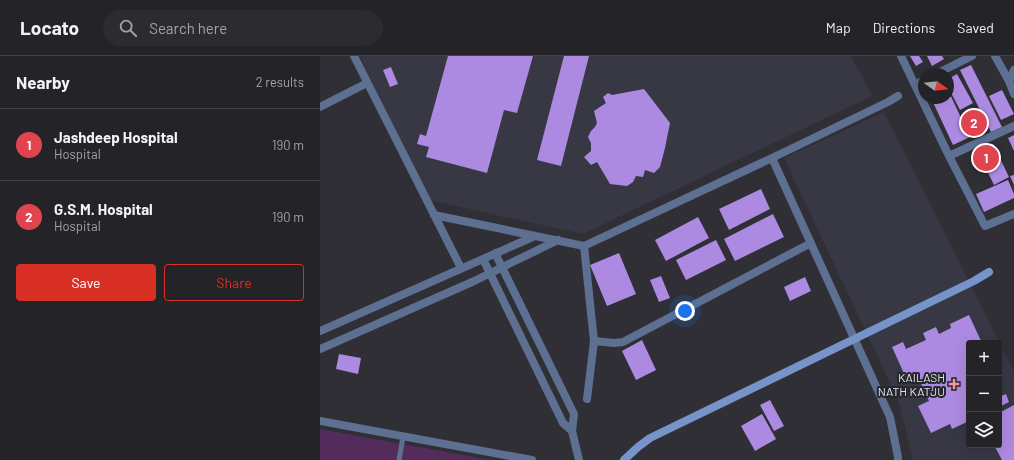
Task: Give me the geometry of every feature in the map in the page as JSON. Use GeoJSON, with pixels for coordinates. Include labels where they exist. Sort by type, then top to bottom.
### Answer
{"type":"FeatureCollection","features":[{"type":"Feature","properties":{"kind":"street"},"geometry":{"type":"LineString","coordinates":[[354,56],[461,268]]}},
{"type":"Feature","properties":{"kind":"street"},"geometry":{"type":"LineString","coordinates":[[901,56],[949,156],[985,226],[1014,214]]}},
{"type":"Feature","properties":{"kind":"street"},"geometry":{"type":"LineString","coordinates":[[948,68],[972,56]]}},
{"type":"Feature","properties":{"kind":"street"},"geometry":{"type":"LineString","coordinates":[[995,56],[1009,81],[1014,94]]}},
{"type":"Feature","properties":{"kind":"street"},"geometry":{"type":"LineString","coordinates":[[1009,81],[1014,70]]}},
{"type":"Feature","properties":{"kind":"street"},"geometry":{"type":"LineString","coordinates":[[320,107],[368,83]]}},
{"type":"Feature","properties":{"kind":"street"},"geometry":{"type":"LineString","coordinates":[[434,215],[584,246],[772,158],[898,96]]}},
{"type":"Feature","properties":{"kind":"street"},"geometry":{"type":"LineString","coordinates":[[949,156],[1014,126]]}},
{"type":"Feature","properties":{"kind":"street"},"geometry":{"type":"LineString","coordinates":[[772,158],[890,417],[898,460]]}},
{"type":"Feature","properties":{"kind":"street"},"geometry":{"type":"LineString","coordinates":[[320,331],[535,236]]}},
{"type":"Feature","properties":{"kind":"street"},"geometry":{"type":"LineString","coordinates":[[320,348],[472,282],[558,240]]}},
{"type":"Feature","properties":{"kind":"street"},"geometry":{"type":"LineString","coordinates":[[594,341],[614,343],[623,342],[811,243]]}},
{"type":"Feature","properties":{"kind":"street"},"geometry":{"type":"LineString","coordinates":[[584,246],[594,341],[587,399]]}},
{"type":"Feature","properties":{"kind":"street"},"geometry":{"type":"LineString","coordinates":[[495,253],[574,414],[572,431],[579,460]]}},
{"type":"Feature","properties":{"kind":"street"},"geometry":{"type":"LineString","coordinates":[[483,259],[563,423],[572,431]]}},
{"type":"Feature","properties":{"kind":"street"},"geometry":{"type":"LineString","coordinates":[[624,460],[650,438],[974,281],[989,272]]}},
{"type":"Feature","properties":{"kind":"street"},"geometry":{"type":"LineString","coordinates":[[320,421],[532,460]]}},
{"type":"Feature","properties":{"kind":"lane"},"geometry":{"type":"LineString","coordinates":[[399,460],[403,437]]}},
{"type":"Feature","properties":{"kind":"shaded area"},"geometry":{"type":"Polygon","coordinates":[[[360,56],[851,56],[872,96],[583,234],[429,200],[360,56]]]}},
{"type":"Feature","properties":{"kind":"shaded area"},"geometry":{"type":"Polygon","coordinates":[[[884,112],[998,340],[966,340],[966,448],[1002,448],[1002,347],[1014,371],[1014,460],[913,460],[899,402],[784,158],[884,112]]]}},
{"type":"Feature","properties":{"kind":"shaded area"},"geometry":{"type":"Polygon","coordinates":[[[320,429],[490,460],[320,460],[320,429]]]}},
{"type":"Feature","properties":{"kind":"building"},"geometry":{"type":"Polygon","coordinates":[[[448,56],[533,56],[517,113],[504,110],[487,173],[426,157],[429,147],[417,144],[420,134],[426,136],[448,56]]]}},
{"type":"Feature","properties":{"kind":"building"},"geometry":{"type":"Polygon","coordinates":[[[564,56],[589,56],[561,166],[537,160],[564,56]]]}},
{"type":"Feature","properties":{"kind":"building"},"geometry":{"type":"Polygon","coordinates":[[[910,56],[919,56],[923,62],[916,66],[910,56]]]}},
{"type":"Feature","properties":{"kind":"building"},"geometry":{"type":"Polygon","coordinates":[[[927,56],[942,56],[944,59],[932,66],[927,56]]]}},
{"type":"Feature","properties":{"kind":"building"},"geometry":{"type":"Polygon","coordinates":[[[971,65],[1002,127],[991,132],[960,70],[971,65]]]}},
{"type":"Feature","properties":{"kind":"building"},"geometry":{"type":"Polygon","coordinates":[[[391,67],[398,84],[390,87],[383,70],[391,67]]]}},
{"type":"Feature","properties":{"kind":"building"},"geometry":{"type":"Polygon","coordinates":[[[957,74],[973,103],[960,110],[954,98],[954,76],[957,74]]]}},
{"type":"Feature","properties":{"kind":"building"},"geometry":{"type":"Polygon","coordinates":[[[644,89],[670,123],[660,167],[654,173],[645,170],[643,177],[636,176],[633,182],[627,186],[610,184],[597,162],[591,165],[584,157],[591,151],[591,143],[588,137],[597,123],[594,111],[606,103],[603,97],[608,93],[612,95],[644,89]]]}},
{"type":"Feature","properties":{"kind":"building"},"geometry":{"type":"Polygon","coordinates":[[[1002,90],[1014,114],[1001,120],[989,96],[1002,90]]]}},
{"type":"Feature","properties":{"kind":"building"},"geometry":{"type":"Polygon","coordinates":[[[954,103],[970,137],[953,145],[934,104],[954,103]]]}},
{"type":"Feature","properties":{"kind":"building"},"geometry":{"type":"Polygon","coordinates":[[[977,112],[984,125],[971,132],[964,119],[977,112]]]}},
{"type":"Feature","properties":{"kind":"building"},"geometry":{"type":"Polygon","coordinates":[[[1014,135],[1014,151],[1008,138],[1014,135]]]}},
{"type":"Feature","properties":{"kind":"building"},"geometry":{"type":"Polygon","coordinates":[[[993,144],[1009,177],[994,185],[978,152],[993,144]]]}},
{"type":"Feature","properties":{"kind":"building"},"geometry":{"type":"Polygon","coordinates":[[[1014,175],[1014,185],[1010,176],[1014,175]]]}},
{"type":"Feature","properties":{"kind":"building"},"geometry":{"type":"Polygon","coordinates":[[[1008,180],[1014,194],[1014,198],[984,212],[976,194],[1008,180]]]}},
{"type":"Feature","properties":{"kind":"building"},"geometry":{"type":"Polygon","coordinates":[[[761,189],[770,209],[729,230],[719,209],[761,189]]]}},
{"type":"Feature","properties":{"kind":"building"},"geometry":{"type":"Polygon","coordinates":[[[773,214],[784,237],[735,261],[724,239],[773,214]]]}},
{"type":"Feature","properties":{"kind":"building"},"geometry":{"type":"Polygon","coordinates":[[[698,217],[709,238],[666,261],[655,240],[698,217]]]}},
{"type":"Feature","properties":{"kind":"building"},"geometry":{"type":"Polygon","coordinates":[[[716,240],[726,260],[686,280],[676,260],[716,240]]]}},
{"type":"Feature","properties":{"kind":"building"},"geometry":{"type":"Polygon","coordinates":[[[619,253],[636,294],[607,306],[590,265],[619,253]]]}},
{"type":"Feature","properties":{"kind":"building"},"geometry":{"type":"Polygon","coordinates":[[[661,276],[670,298],[659,302],[650,280],[661,276]]]}},
{"type":"Feature","properties":{"kind":"building"},"geometry":{"type":"Polygon","coordinates":[[[805,277],[811,291],[790,301],[784,287],[805,277]]]}},
{"type":"Feature","properties":{"kind":"building"},"geometry":{"type":"Polygon","coordinates":[[[969,315],[981,340],[966,340],[966,422],[952,429],[950,424],[931,433],[918,406],[929,401],[917,375],[907,380],[892,347],[903,342],[906,349],[926,340],[923,333],[936,327],[939,334],[951,328],[950,324],[969,315]]]}},
{"type":"Feature","properties":{"kind":"building"},"geometry":{"type":"Polygon","coordinates":[[[642,340],[656,370],[636,380],[622,351],[642,340]]]}},
{"type":"Feature","properties":{"kind":"building"},"geometry":{"type":"Polygon","coordinates":[[[339,354],[361,358],[358,374],[336,369],[339,354]]]}},
{"type":"Feature","properties":{"kind":"building"},"geometry":{"type":"Polygon","coordinates":[[[1006,394],[1009,402],[1002,406],[1002,396],[1006,394]]]}},
{"type":"Feature","properties":{"kind":"building"},"geometry":{"type":"Polygon","coordinates":[[[770,400],[784,426],[774,431],[760,405],[770,400]]]}},
{"type":"Feature","properties":{"kind":"building"},"geometry":{"type":"Polygon","coordinates":[[[1014,405],[1014,460],[1002,460],[996,448],[1002,448],[1002,411],[1014,405]]]}},
{"type":"Feature","properties":{"kind":"building"},"geometry":{"type":"Polygon","coordinates":[[[762,414],[776,439],[755,451],[741,426],[762,414]]]}},
{"type":"Feature","properties":{"kind":"place","name":"G.S.M. Hospital"},"geometry":{"type":"Point","coordinates":[974,123]}},
{"type":"Feature","properties":{"kind":"place","name":"Jashdeep Hospital"},"geometry":{"type":"Point","coordinates":[986,158]}},
{"type":"Feature","properties":{"kind":"place","name":"KAILASH NATH KATJU"},"geometry":{"type":"Point","coordinates":[954,384]}}]}
